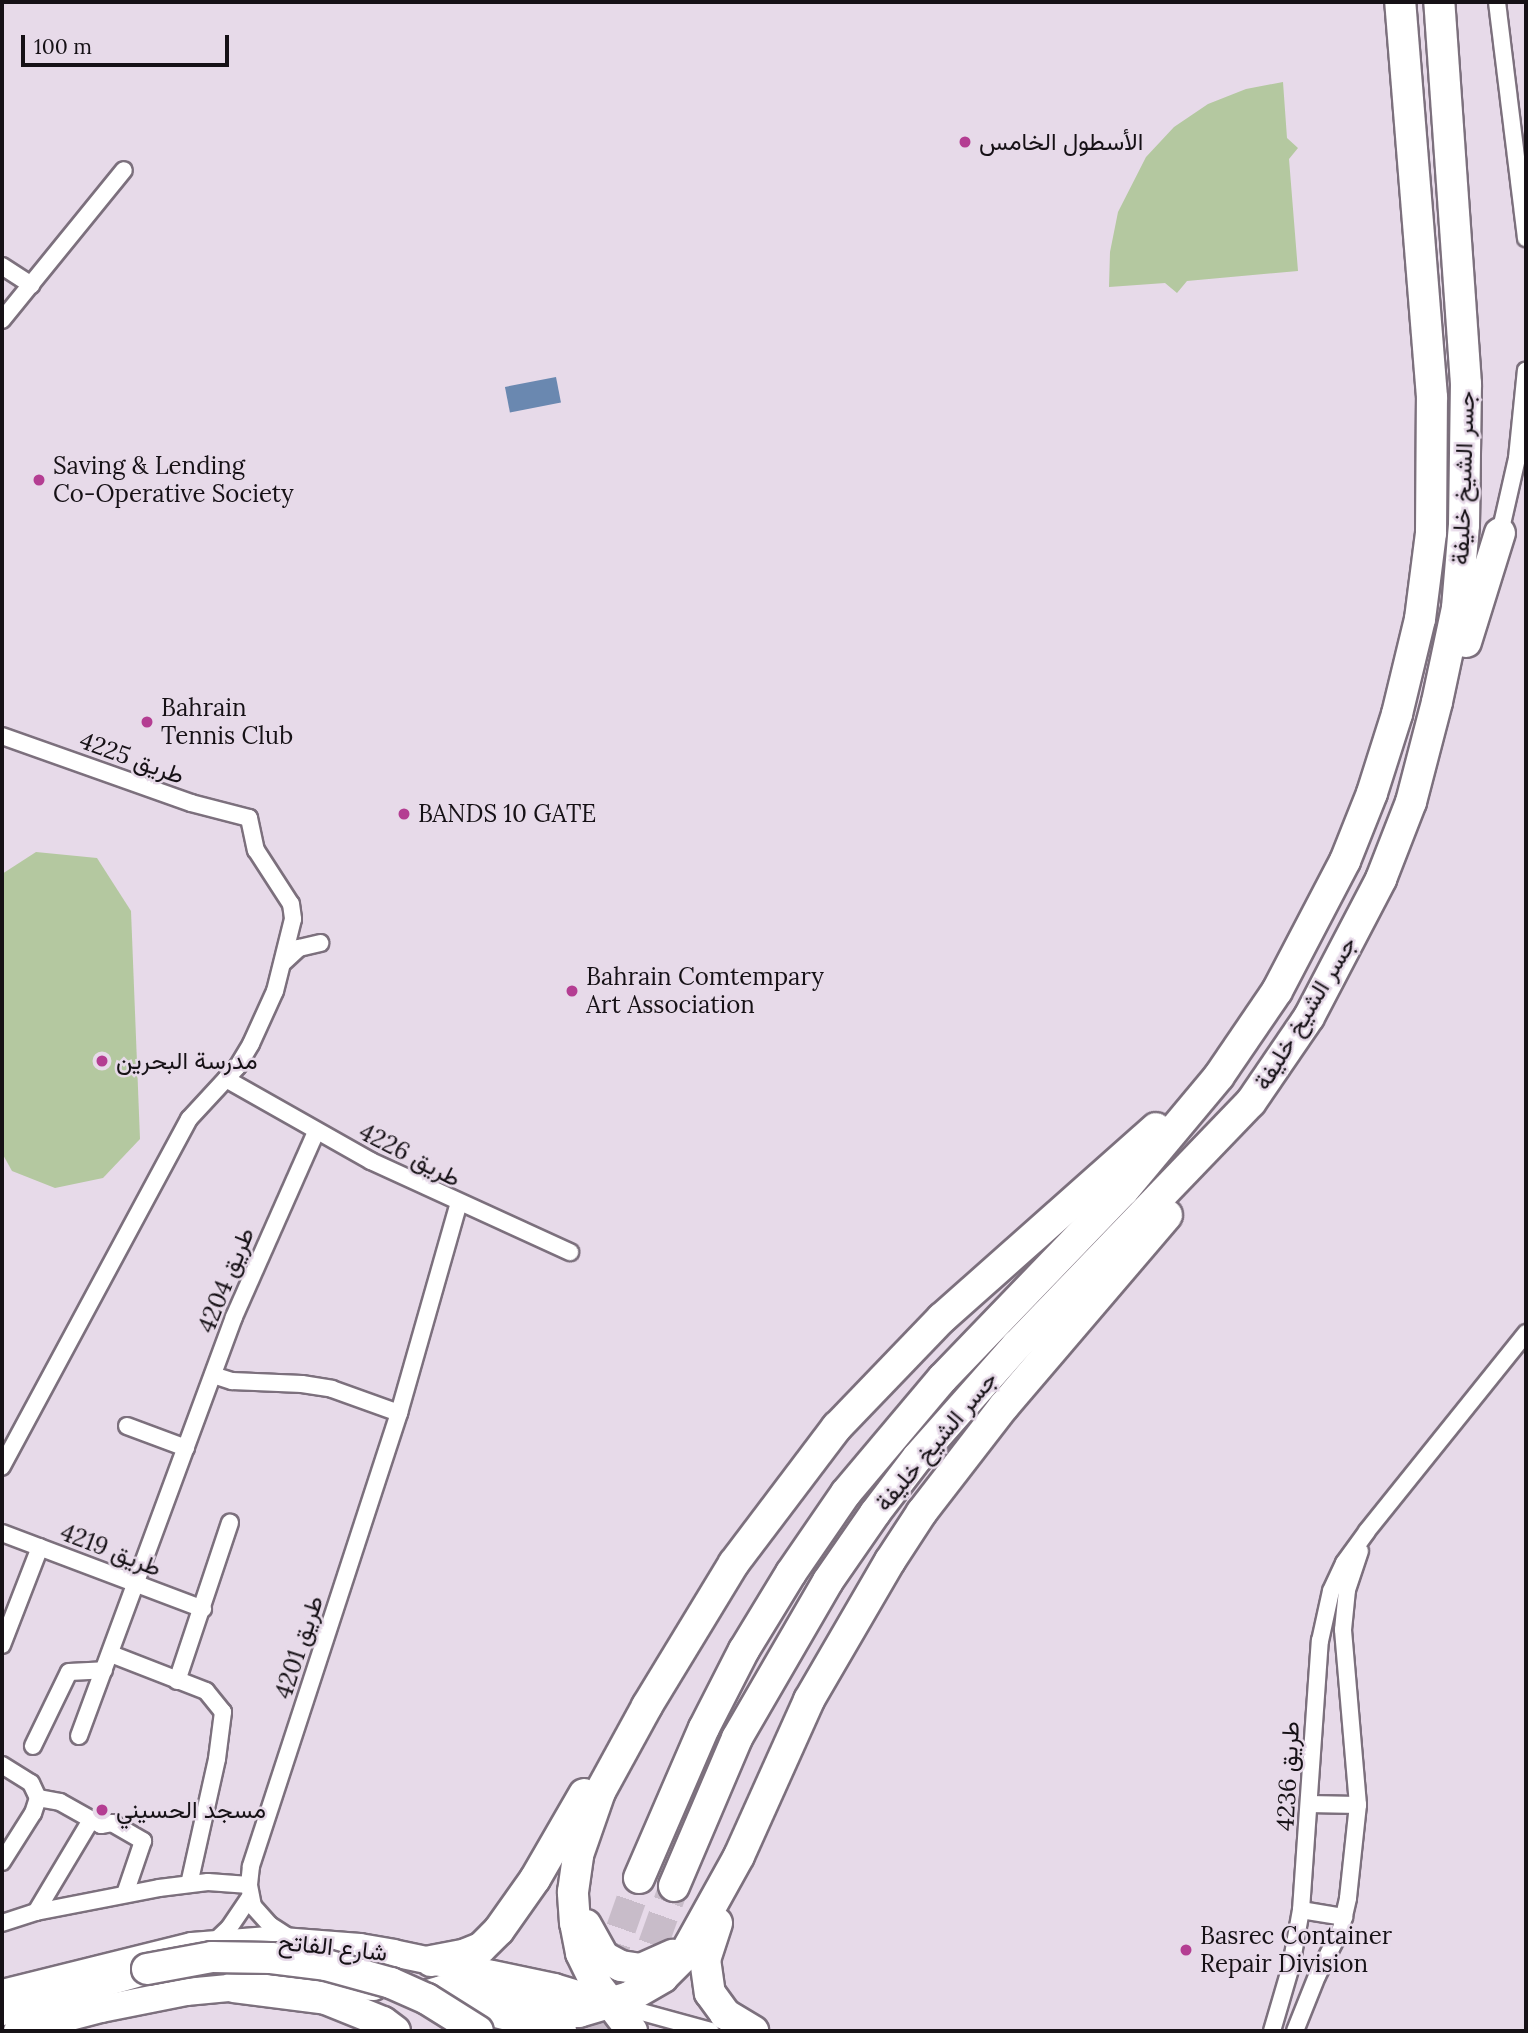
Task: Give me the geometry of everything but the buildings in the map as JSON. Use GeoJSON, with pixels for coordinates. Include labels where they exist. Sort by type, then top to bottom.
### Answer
{"type":"FeatureCollection","features":[{"type":"Feature","properties":{"kind":"highway","name":"جسر الشيخ خليفة"},"geometry":{"type":"LineString","coordinates":[[639,1878],[704,1728],[744,1650],[791,1573],[846,1493],[888,1440],[987,1330],[1164,1144],[1250,1034],[1312,928],[1346,861],[1372,793],[1397,713],[1420,619],[1431,533],[1432,397],[1400,2]]}},
{"type":"Feature","properties":{"kind":"highway","name":"جسر الشيخ خليفة"},"geometry":{"type":"LineString","coordinates":[[674,1886],[737,1738],[828,1581],[875,1513],[917,1458],[1017,1345],[1251,1102],[1309,1017],[1381,879],[1410,802],[1437,702],[1457,608],[1467,460],[1466,384],[1439,2]]}},
{"type":"Feature","properties":{"kind":"highway"},"geometry":{"type":"LineString","coordinates":[[1437,702],[1471,630],[1500,533]]}},
{"type":"Feature","properties":{"kind":"highway"},"geometry":{"type":"LineString","coordinates":[[596,2009],[596,1984],[581,1952],[575,1923],[573,1892],[578,1855],[600,1792],[647,1706],[734,1563],[785,1492],[870,1390],[1003,1261],[1159,1125],[1219,1055],[1250,1034]]}},
{"type":"Feature","properties":{"kind":"highway"},"geometry":{"type":"LineString","coordinates":[[425,1996],[442,1991],[459,1992],[565,2012],[596,2009],[629,1997],[663,1977],[683,1957],[739,1856],[809,1700],[852,1622],[922,1512],[1004,1406],[1211,1163],[1251,1102]]}},
{"type":"Feature","properties":{"kind":"highway"},"geometry":{"type":"LineString","coordinates":[[430,1961],[473,1951],[499,1930],[529,1888],[614,1745],[647,1706]]}},
{"type":"Feature","properties":{"kind":"highway"},"geometry":{"type":"LineString","coordinates":[[739,1856],[705,1959],[706,1977],[710,1993],[725,2014],[753,2031]]}},
{"type":"Feature","properties":{"kind":"highway"},"geometry":{"type":"LineString","coordinates":[[573,1892],[595,1946],[612,1962],[631,1969],[641,1969],[672,1955],[701,1926]]}},
{"type":"Feature","properties":{"kind":"highway"},"geometry":{"type":"LineString","coordinates":[[2,2010],[147,1969],[212,1957],[271,1958],[327,1965],[391,1983],[427,1999],[478,2031]]}},
{"type":"Feature","properties":{"kind":"highway"},"geometry":{"type":"LineString","coordinates":[[234,1987],[326,1999],[383,2022],[396,2031]]}},
{"type":"Feature","properties":{"kind":"highway"},"geometry":{"type":"LineString","coordinates":[[596,2009],[632,2031]]}},
{"type":"Feature","properties":{"kind":"main road","name":"شارع الفاتح"},"geometry":{"type":"LineString","coordinates":[[2,1993],[149,1954],[214,1942],[295,1941],[360,1947],[430,1961],[596,2009]]}},
{"type":"Feature","properties":{"kind":"main road","name":"شارع الفاتح"},"geometry":{"type":"LineString","coordinates":[[17,2031],[147,1998],[282,1983],[365,1985],[425,1996],[564,2031]]}},
{"type":"Feature","properties":{"kind":"street"},"geometry":{"type":"LineString","coordinates":[[1497,2],[1526,238]]}},
{"type":"Feature","properties":{"kind":"street"},"geometry":{"type":"LineString","coordinates":[[2,320],[124,170]]}},
{"type":"Feature","properties":{"kind":"street"},"geometry":{"type":"LineString","coordinates":[[2,266],[31,285]]}},
{"type":"Feature","properties":{"kind":"street"},"geometry":{"type":"LineString","coordinates":[[1500,533],[1517,458],[1526,370]]}},
{"type":"Feature","properties":{"kind":"street","name":"طريق 4225"},"geometry":{"type":"LineString","coordinates":[[2,736],[191,803],[249,818],[257,849],[291,904],[292,930],[281,967]]}},
{"type":"Feature","properties":{"kind":"street"},"geometry":{"type":"LineString","coordinates":[[2,1467],[189,1119],[238,1066],[263,1021],[281,967],[299,948],[320,943]]}},
{"type":"Feature","properties":{"kind":"street","name":"طريق 4226"},"geometry":{"type":"LineString","coordinates":[[226,1079],[316,1132],[459,1203],[399,1413]]}},
{"type":"Feature","properties":{"kind":"street","name":"طريق 4204"},"geometry":{"type":"LineString","coordinates":[[79,1736],[260,1252],[316,1132]]}},
{"type":"Feature","properties":{"kind":"street"},"geometry":{"type":"LineString","coordinates":[[459,1203],[570,1252]]}},
{"type":"Feature","properties":{"kind":"street","name":"طريق 4236"},"geometry":{"type":"LineString","coordinates":[[1272,2031],[1291,1966],[1301,1910],[1318,1667],[1325,1615],[1336,1578],[1367,1531],[1526,1333]]}},
{"type":"Feature","properties":{"kind":"street"},"geometry":{"type":"LineString","coordinates":[[213,1375],[232,1381],[302,1384],[332,1390],[399,1413]]}},
{"type":"Feature","properties":{"kind":"street","name":"طريق 4201"},"geometry":{"type":"LineString","coordinates":[[214,1942],[229,1928],[249,1891],[266,1818],[399,1413]]}},
{"type":"Feature","properties":{"kind":"street"},"geometry":{"type":"LineString","coordinates":[[127,1426],[186,1448]]}},
{"type":"Feature","properties":{"kind":"street"},"geometry":{"type":"LineString","coordinates":[[177,1681],[230,1523]]}},
{"type":"Feature","properties":{"kind":"street","name":"طريق 4236"},"geometry":{"type":"LineString","coordinates":[[1296,2031],[1344,1917],[1358,1805],[1343,1630],[1347,1590],[1367,1531]]}},
{"type":"Feature","properties":{"kind":"street","name":"طريق 4219"},"geometry":{"type":"LineString","coordinates":[[2,1533],[203,1609]]}},
{"type":"Feature","properties":{"kind":"street"},"geometry":{"type":"LineString","coordinates":[[2,1645],[40,1547]]}},
{"type":"Feature","properties":{"kind":"street"},"geometry":{"type":"LineString","coordinates":[[111,1654],[213,1697],[223,1712],[223,1723],[189,1884]]}},
{"type":"Feature","properties":{"kind":"street"},"geometry":{"type":"LineString","coordinates":[[33,1746],[69,1672],[104,1670]]}},
{"type":"Feature","properties":{"kind":"street"},"geometry":{"type":"LineString","coordinates":[[2,1765],[31,1783],[38,1798],[33,1813],[2,1862]]}},
{"type":"Feature","properties":{"kind":"street"},"geometry":{"type":"LineString","coordinates":[[38,1798],[60,1802],[101,1825],[112,1823],[143,1841],[125,1894]]}},
{"type":"Feature","properties":{"kind":"street"},"geometry":{"type":"LineString","coordinates":[[1309,1804],[1358,1805]]}},
{"type":"Feature","properties":{"kind":"street"},"geometry":{"type":"LineString","coordinates":[[36,1912],[91,1820]]}},
{"type":"Feature","properties":{"kind":"street"},"geometry":{"type":"LineString","coordinates":[[2,1923],[36,1912],[125,1894],[208,1882],[249,1891],[262,1918],[295,1941]]}},
{"type":"Feature","properties":{"kind":"street"},"geometry":{"type":"LineString","coordinates":[[1301,1910],[1344,1917]]}},
{"type":"Feature","properties":{"kind":"street","name":"شارع الفاتح"},"geometry":{"type":"LineString","coordinates":[[596,2009],[663,2019],[711,2031]]}},
{"type":"Feature","properties":{"kind":"green space"},"geometry":{"type":"Polygon","coordinates":[[[1283,82],[1287,138],[1298,148],[1289,159],[1298,271],[1187,281],[1177,293],[1165,283],[1109,287],[1110,252],[1118,212],[1146,157],[1174,127],[1208,104],[1246,89],[1283,82]]]}},
{"type":"Feature","properties":{"kind":"green space"},"geometry":{"type":"Polygon","coordinates":[[[36,852],[97,858],[131,911],[140,1139],[103,1178],[55,1188],[12,1171],[2,1153],[2,874],[36,852]]]}},
{"type":"Feature","properties":{"kind":"water"},"geometry":{"type":"Polygon","coordinates":[[[556,377],[561,403],[510,412],[505,387],[556,377]]]}},
{"type":"Feature","properties":{"kind":"tunnel"},"geometry":{"type":"LineString","coordinates":[[592,2031],[606,1971],[639,1878]]}},
{"type":"Feature","properties":{"kind":"tunnel"},"geometry":{"type":"LineString","coordinates":[[638,1987],[674,1886]]}},
{"type":"Feature","properties":{"kind":"place","name":"الأسطول الخامس"},"geometry":{"type":"Point","coordinates":[965,142]}},
{"type":"Feature","properties":{"kind":"place","name":"Saving & Lending Co-Operative Society"},"geometry":{"type":"Point","coordinates":[39,480]}},
{"type":"Feature","properties":{"kind":"place","name":"Bahrain Tennis Club"},"geometry":{"type":"Point","coordinates":[147,722]}},
{"type":"Feature","properties":{"kind":"place","name":"BANDS 10 GATE"},"geometry":{"type":"Point","coordinates":[404,814]}},
{"type":"Feature","properties":{"kind":"place","name":"Bahrain Comtempary Art Association"},"geometry":{"type":"Point","coordinates":[572,991]}},
{"type":"Feature","properties":{"kind":"place","name":"مدرسة البحرين"},"geometry":{"type":"Point","coordinates":[102,1061]}},
{"type":"Feature","properties":{"kind":"place","name":"مسجد الحسيني"},"geometry":{"type":"Point","coordinates":[102,1810]}},
{"type":"Feature","properties":{"kind":"place","name":"Basrec Container Repair Division"},"geometry":{"type":"Point","coordinates":[1186,1950]}}]}
